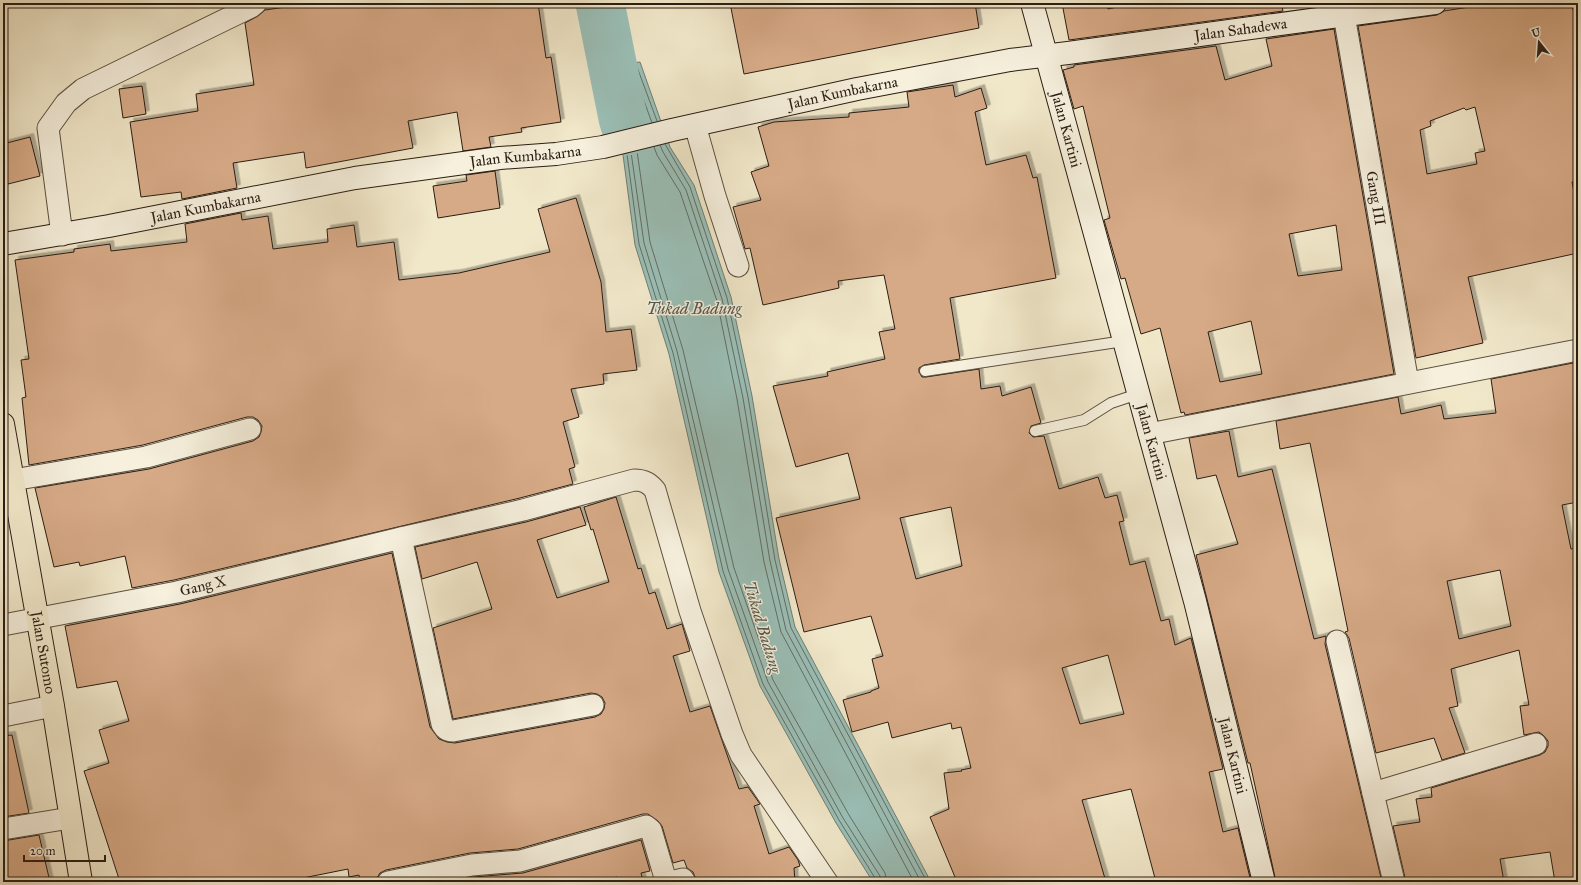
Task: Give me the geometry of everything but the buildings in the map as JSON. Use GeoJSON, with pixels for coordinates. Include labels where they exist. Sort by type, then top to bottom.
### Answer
{"type":"FeatureCollection","features":[{"type":"Feature","properties":{"kind":"highway","name":"Jalan Sutomo"},"geometry":{"type":"LineString","coordinates":[[3,424],[9,473],[53,706],[81,882]]}},
{"type":"Feature","properties":{"kind":"street"},"geometry":{"type":"LineString","coordinates":[[62,234],[48,128],[66,103],[83,88],[251,7],[256,3]]}},
{"type":"Feature","properties":{"kind":"street","name":"Jalan Kartini"},"geometry":{"type":"LineString","coordinates":[[1032,3],[1045,56],[1196,602],[1264,882]]}},
{"type":"Feature","properties":{"kind":"street","name":"Jalan Sahadewa"},"geometry":{"type":"LineString","coordinates":[[1045,56],[1435,3]]}},
{"type":"Feature","properties":{"kind":"street","name":"Gang III"},"geometry":{"type":"LineString","coordinates":[[1344,15],[1408,383]]}},
{"type":"Feature","properties":{"kind":"street","name":"Jalan Kumbakarna"},"geometry":{"type":"LineString","coordinates":[[3,244],[355,178],[500,158],[556,154],[602,147],[857,88],[1010,60],[1045,56]]}},
{"type":"Feature","properties":{"kind":"street"},"geometry":{"type":"LineString","coordinates":[[695,125],[715,196],[738,266]]}},
{"type":"Feature","properties":{"kind":"street"},"geometry":{"type":"LineString","coordinates":[[1149,434],[1578,350]]}},
{"type":"Feature","properties":{"kind":"street"},"geometry":{"type":"LineString","coordinates":[[9,473],[146,457],[250,429]]}},
{"type":"Feature","properties":{"kind":"street","name":"Gang X"},"geometry":{"type":"LineString","coordinates":[[3,625],[177,592],[523,510],[634,480],[641,480],[650,483],[655,490],[690,611],[724,713],[741,755],[827,882]]}},
{"type":"Feature","properties":{"kind":"street"},"geometry":{"type":"LineString","coordinates":[[401,538],[444,728],[448,731],[453,731],[593,705]]}},
{"type":"Feature","properties":{"kind":"street"},"geometry":{"type":"LineString","coordinates":[[1337,641],[1394,882]]}},
{"type":"Feature","properties":{"kind":"street"},"geometry":{"type":"LineString","coordinates":[[3,716],[53,706]]}},
{"type":"Feature","properties":{"kind":"street"},"geometry":{"type":"LineString","coordinates":[[1373,793],[1536,744]]}},
{"type":"Feature","properties":{"kind":"street"},"geometry":{"type":"LineString","coordinates":[[3,829],[70,818]]}},
{"type":"Feature","properties":{"kind":"street"},"geometry":{"type":"LineString","coordinates":[[388,882],[472,865],[520,861],[646,826],[651,830],[666,881],[669,882],[683,879],[685,882]]}},
{"type":"Feature","properties":{"kind":"lane"},"geometry":{"type":"LineString","coordinates":[[925,371],[1124,341]]}},
{"type":"Feature","properties":{"kind":"lane"},"geometry":{"type":"LineString","coordinates":[[1035,431],[1084,420],[1111,403],[1138,394]]}},
{"type":"Feature","properties":{"kind":"water","name":"Tukad Badung"},"geometry":{"type":"Polygon","coordinates":[[[640,62],[670,147],[694,185],[731,297],[752,396],[779,559],[795,627],[931,882],[873,882],[836,823],[760,686],[719,572],[669,354],[635,245],[623,155],[600,67],[640,62]]]}},
{"type":"Feature","properties":{"kind":"waterway","name":"Tukad Badung"},"geometry":{"type":"LineString","coordinates":[[600,3],[623,118],[627,131]]}}]}
